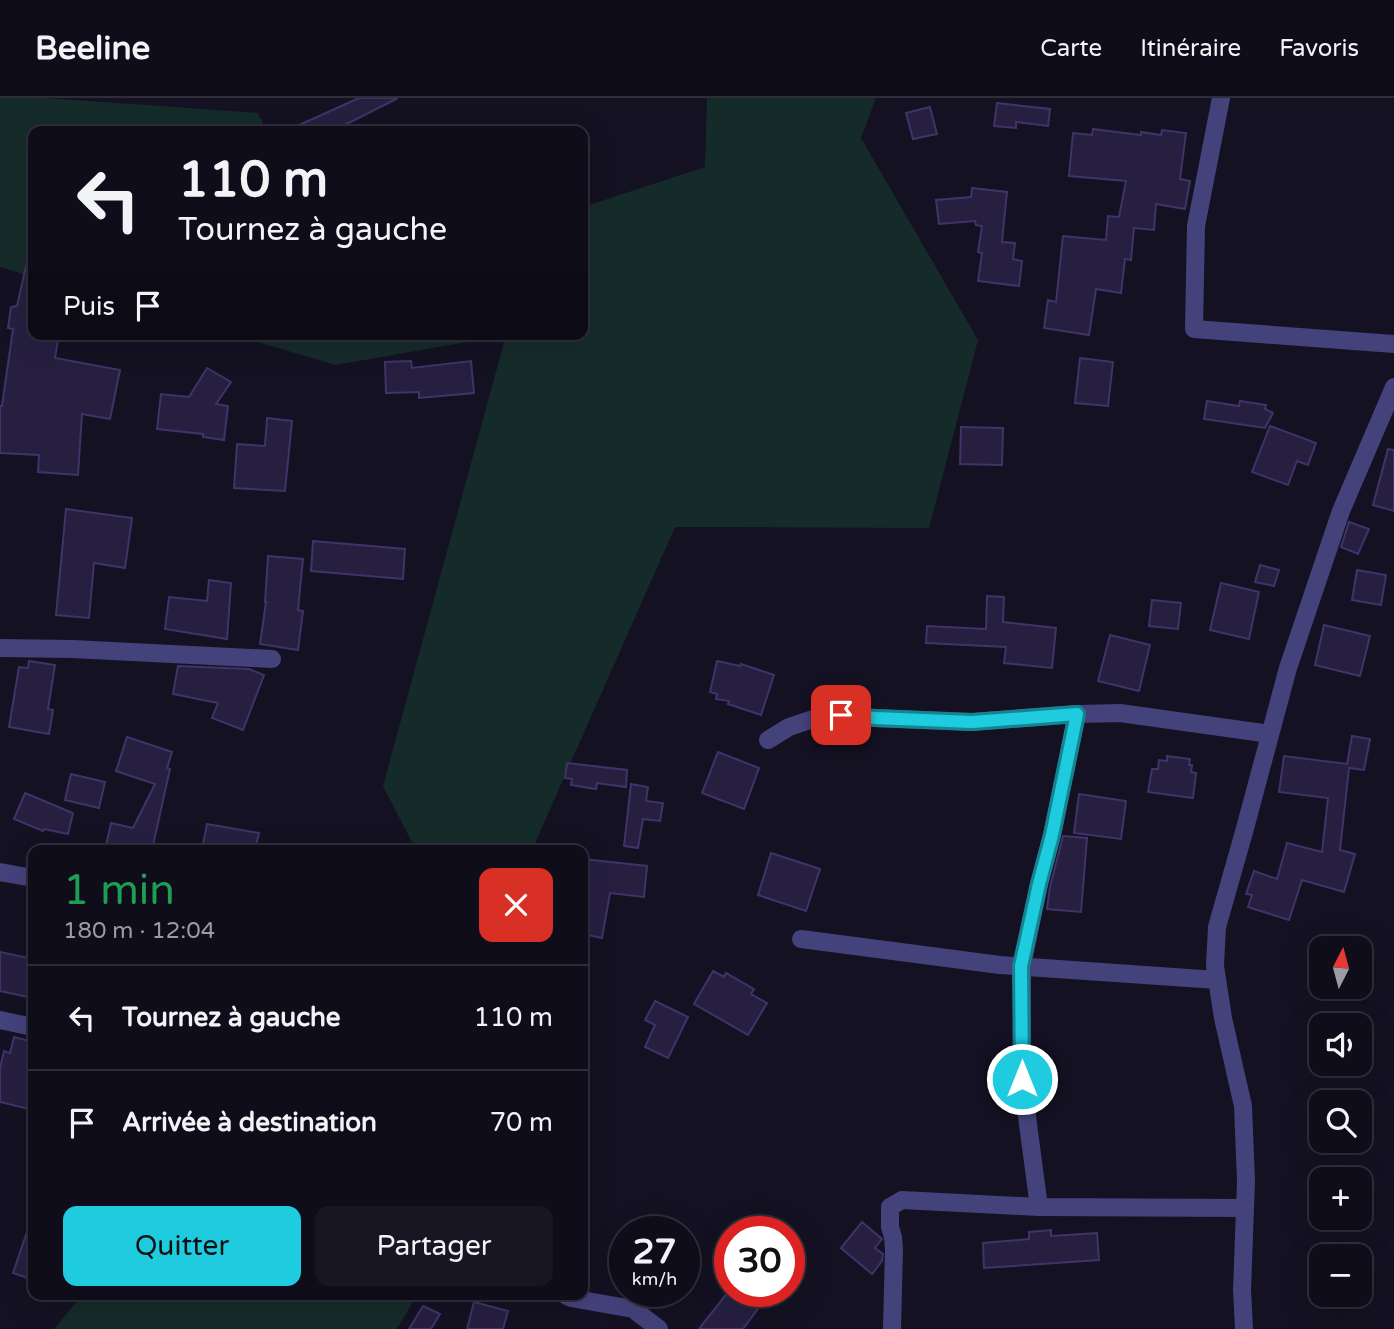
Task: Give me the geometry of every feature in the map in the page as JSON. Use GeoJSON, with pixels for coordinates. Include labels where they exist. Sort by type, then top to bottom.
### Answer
{"type":"FeatureCollection","features":[{"type":"Feature","properties":{"kind":"street"},"geometry":{"type":"LineString","coordinates":[[1221,98],[1196,226],[1194,329],[1394,344]]}},
{"type":"Feature","properties":{"kind":"street"},"geometry":{"type":"LineString","coordinates":[[1244,1329],[1243,1106],[1217,981],[1217,927],[1288,668],[1340,511],[1394,387]]}},
{"type":"Feature","properties":{"kind":"street"},"geometry":{"type":"LineString","coordinates":[[0,648],[272,659]]}},
{"type":"Feature","properties":{"kind":"street"},"geometry":{"type":"LineString","coordinates":[[768,740],[789,727],[816,718],[841,715],[972,722],[1119,713],[1270,734]]}},
{"type":"Feature","properties":{"kind":"street"},"geometry":{"type":"LineString","coordinates":[[1039,1207],[1022,1079],[1021,966],[1077,714]]}},
{"type":"Feature","properties":{"kind":"street"},"geometry":{"type":"LineString","coordinates":[[0,872],[28,877]]}},
{"type":"Feature","properties":{"kind":"street"},"geometry":{"type":"LineString","coordinates":[[801,939],[1021,966],[1217,981]]}},
{"type":"Feature","properties":{"kind":"street"},"geometry":{"type":"LineString","coordinates":[[0,1020],[28,1026]]}},
{"type":"Feature","properties":{"kind":"street"},"geometry":{"type":"LineString","coordinates":[[892,1329],[893,1237],[890,1207],[902,1200],[1039,1207],[1245,1208]]}},
{"type":"Feature","properties":{"kind":"street"},"geometry":{"type":"LineString","coordinates":[[582,1300],[633,1309],[659,1329]]}},
{"type":"Feature","properties":{"kind":"green space"},"geometry":{"type":"Polygon","coordinates":[[[0,98],[45,98],[258,113],[264,126],[28,126],[28,275],[0,267],[0,98]]]}},
{"type":"Feature","properties":{"kind":"green space"},"geometry":{"type":"Polygon","coordinates":[[[707,98],[876,98],[861,138],[978,340],[929,528],[675,527],[534,845],[413,845],[383,786],[505,340],[588,340],[588,205],[705,167],[707,98]]]}},
{"type":"Feature","properties":{"kind":"green space"},"geometry":{"type":"Polygon","coordinates":[[[251,340],[478,340],[336,365],[251,340]]]}},
{"type":"Feature","properties":{"kind":"green space"},"geometry":{"type":"Polygon","coordinates":[[[78,1300],[414,1300],[397,1329],[54,1329],[78,1300]]]}},
{"type":"Feature","properties":{"kind":"building"},"geometry":{"type":"Polygon","coordinates":[[[359,98],[398,98],[343,126],[297,126],[359,98]]]}},
{"type":"Feature","properties":{"kind":"building"},"geometry":{"type":"Polygon","coordinates":[[[997,103],[1050,109],[1048,126],[1016,122],[1016,128],[994,126],[997,103]]]}},
{"type":"Feature","properties":{"kind":"building"},"geometry":{"type":"Polygon","coordinates":[[[930,107],[937,134],[913,139],[906,113],[930,107]]]}},
{"type":"Feature","properties":{"kind":"building"},"geometry":{"type":"Polygon","coordinates":[[[1093,129],[1141,135],[1141,132],[1161,135],[1162,130],[1186,133],[1180,179],[1190,181],[1185,209],[1156,204],[1154,230],[1134,228],[1131,260],[1125,259],[1121,293],[1096,289],[1089,335],[1044,328],[1048,300],[1056,302],[1063,236],[1106,240],[1108,216],[1119,217],[1126,181],[1069,176],[1073,133],[1092,135],[1093,129]]]}},
{"type":"Feature","properties":{"kind":"building"},"geometry":{"type":"Polygon","coordinates":[[[972,188],[1007,192],[1002,242],[1015,243],[1013,259],[1022,261],[1019,286],[978,281],[982,253],[978,252],[982,226],[976,225],[975,221],[939,224],[936,200],[971,197],[972,188]]]}},
{"type":"Feature","properties":{"kind":"building"},"geometry":{"type":"Polygon","coordinates":[[[28,266],[28,340],[58,340],[55,358],[120,370],[110,419],[82,414],[78,475],[38,472],[39,455],[0,453],[0,406],[13,329],[8,328],[11,307],[17,306],[28,266]]]}},
{"type":"Feature","properties":{"kind":"building"},"geometry":{"type":"Polygon","coordinates":[[[1080,358],[1113,362],[1108,406],[1075,403],[1080,358]]]}},
{"type":"Feature","properties":{"kind":"building"},"geometry":{"type":"Polygon","coordinates":[[[411,361],[412,368],[471,361],[474,393],[419,398],[419,392],[386,393],[385,362],[411,361]]]}},
{"type":"Feature","properties":{"kind":"building"},"geometry":{"type":"Polygon","coordinates":[[[207,368],[231,382],[216,404],[228,406],[224,440],[203,437],[203,434],[157,429],[161,394],[189,397],[207,368]]]}},
{"type":"Feature","properties":{"kind":"building"},"geometry":{"type":"Polygon","coordinates":[[[1207,401],[1239,406],[1240,401],[1266,405],[1265,409],[1273,413],[1265,428],[1204,419],[1207,401]]]}},
{"type":"Feature","properties":{"kind":"building"},"geometry":{"type":"Polygon","coordinates":[[[267,418],[292,421],[285,491],[234,488],[237,444],[265,446],[267,418]]]}},
{"type":"Feature","properties":{"kind":"building"},"geometry":{"type":"Polygon","coordinates":[[[1270,426],[1316,443],[1308,465],[1297,461],[1288,485],[1252,472],[1270,426]]]}},
{"type":"Feature","properties":{"kind":"building"},"geometry":{"type":"Polygon","coordinates":[[[961,427],[1003,428],[1002,465],[960,464],[961,427]]]}},
{"type":"Feature","properties":{"kind":"building"},"geometry":{"type":"Polygon","coordinates":[[[1388,449],[1394,450],[1394,511],[1373,505],[1388,449]]]}},
{"type":"Feature","properties":{"kind":"building"},"geometry":{"type":"Polygon","coordinates":[[[66,509],[132,518],[125,568],[94,563],[89,618],[56,615],[66,509]]]}},
{"type":"Feature","properties":{"kind":"building"},"geometry":{"type":"Polygon","coordinates":[[[1349,522],[1369,529],[1358,554],[1341,547],[1349,522]]]}},
{"type":"Feature","properties":{"kind":"building"},"geometry":{"type":"Polygon","coordinates":[[[313,541],[405,549],[403,579],[311,571],[313,541]]]}},
{"type":"Feature","properties":{"kind":"building"},"geometry":{"type":"Polygon","coordinates":[[[268,556],[303,559],[298,610],[303,611],[298,650],[260,644],[266,602],[268,556]]]}},
{"type":"Feature","properties":{"kind":"building"},"geometry":{"type":"Polygon","coordinates":[[[1260,565],[1279,570],[1274,586],[1255,582],[1260,565]]]}},
{"type":"Feature","properties":{"kind":"building"},"geometry":{"type":"Polygon","coordinates":[[[1357,570],[1386,575],[1381,605],[1352,600],[1357,570]]]}},
{"type":"Feature","properties":{"kind":"building"},"geometry":{"type":"Polygon","coordinates":[[[209,580],[231,583],[227,639],[165,629],[169,597],[207,601],[209,580]]]}},
{"type":"Feature","properties":{"kind":"building"},"geometry":{"type":"Polygon","coordinates":[[[1221,583],[1259,592],[1249,639],[1210,630],[1221,583]]]}},
{"type":"Feature","properties":{"kind":"building"},"geometry":{"type":"Polygon","coordinates":[[[987,596],[1004,597],[1003,622],[1056,628],[1052,668],[1004,663],[1006,647],[926,643],[927,626],[986,629],[987,596]]]}},
{"type":"Feature","properties":{"kind":"building"},"geometry":{"type":"Polygon","coordinates":[[[1152,600],[1181,603],[1178,629],[1149,626],[1152,600]]]}},
{"type":"Feature","properties":{"kind":"building"},"geometry":{"type":"Polygon","coordinates":[[[1324,625],[1370,636],[1360,676],[1315,665],[1324,625]]]}},
{"type":"Feature","properties":{"kind":"building"},"geometry":{"type":"Polygon","coordinates":[[[1110,635],[1150,645],[1139,691],[1098,681],[1110,635]]]}},
{"type":"Feature","properties":{"kind":"building"},"geometry":{"type":"Polygon","coordinates":[[[29,661],[55,665],[48,709],[53,710],[49,734],[9,727],[19,667],[28,668],[29,661]]]}},
{"type":"Feature","properties":{"kind":"building"},"geometry":{"type":"Polygon","coordinates":[[[717,661],[740,666],[741,664],[774,675],[761,715],[728,704],[729,701],[716,699],[717,694],[710,692],[717,661]]]}},
{"type":"Feature","properties":{"kind":"building"},"geometry":{"type":"Polygon","coordinates":[[[178,666],[249,669],[264,675],[243,730],[212,718],[218,703],[173,694],[178,666]]]}},
{"type":"Feature","properties":{"kind":"building"},"geometry":{"type":"Polygon","coordinates":[[[1352,736],[1370,739],[1364,770],[1349,768],[1340,850],[1355,854],[1344,892],[1302,880],[1289,920],[1248,907],[1252,895],[1246,894],[1254,871],[1277,879],[1287,843],[1322,852],[1328,798],[1279,792],[1284,756],[1347,764],[1352,736]]]}},
{"type":"Feature","properties":{"kind":"building"},"geometry":{"type":"Polygon","coordinates":[[[127,737],[172,752],[153,845],[106,845],[111,823],[133,828],[155,784],[116,771],[127,737]]]}},
{"type":"Feature","properties":{"kind":"building"},"geometry":{"type":"Polygon","coordinates":[[[718,752],[759,768],[744,809],[702,793],[718,752]]]}},
{"type":"Feature","properties":{"kind":"building"},"geometry":{"type":"Polygon","coordinates":[[[1167,756],[1190,759],[1191,772],[1196,773],[1193,798],[1148,792],[1152,769],[1158,769],[1159,760],[1167,761],[1167,756]]]}},
{"type":"Feature","properties":{"kind":"building"},"geometry":{"type":"Polygon","coordinates":[[[567,763],[627,770],[626,787],[597,783],[596,789],[571,785],[572,779],[565,778],[567,763]]]}},
{"type":"Feature","properties":{"kind":"building"},"geometry":{"type":"Polygon","coordinates":[[[71,774],[105,782],[99,808],[65,800],[71,774]]]}},
{"type":"Feature","properties":{"kind":"building"},"geometry":{"type":"Polygon","coordinates":[[[631,784],[648,787],[646,801],[663,803],[660,821],[643,819],[638,848],[624,846],[631,784]]]}},
{"type":"Feature","properties":{"kind":"building"},"geometry":{"type":"Polygon","coordinates":[[[25,793],[73,813],[68,834],[44,829],[43,831],[14,819],[25,793]]]}},
{"type":"Feature","properties":{"kind":"building"},"geometry":{"type":"Polygon","coordinates":[[[1079,794],[1126,801],[1121,839],[1074,833],[1079,794]]]}},
{"type":"Feature","properties":{"kind":"building"},"geometry":{"type":"Polygon","coordinates":[[[207,824],[259,833],[256,845],[203,844],[207,824]]]}},
{"type":"Feature","properties":{"kind":"building"},"geometry":{"type":"Polygon","coordinates":[[[1063,836],[1087,838],[1081,912],[1047,909],[1063,836]]]}},
{"type":"Feature","properties":{"kind":"building"},"geometry":{"type":"Polygon","coordinates":[[[771,853],[820,869],[806,911],[758,895],[771,853]]]}},
{"type":"Feature","properties":{"kind":"building"},"geometry":{"type":"Polygon","coordinates":[[[588,860],[647,866],[644,897],[610,893],[602,938],[588,935],[588,860]]]}},
{"type":"Feature","properties":{"kind":"building"},"geometry":{"type":"Polygon","coordinates":[[[0,952],[28,958],[28,997],[0,991],[0,952]]]}},
{"type":"Feature","properties":{"kind":"building"},"geometry":{"type":"Polygon","coordinates":[[[713,971],[724,977],[726,973],[754,989],[751,994],[767,1003],[748,1035],[694,1004],[713,971]]]}},
{"type":"Feature","properties":{"kind":"building"},"geometry":{"type":"Polygon","coordinates":[[[655,1001],[688,1017],[668,1058],[645,1047],[655,1025],[645,1020],[655,1001]]]}},
{"type":"Feature","properties":{"kind":"building"},"geometry":{"type":"Polygon","coordinates":[[[14,1037],[28,1041],[28,1109],[0,1102],[0,1068],[4,1051],[10,1053],[14,1037]]]}},
{"type":"Feature","properties":{"kind":"building"},"geometry":{"type":"Polygon","coordinates":[[[862,1222],[882,1239],[875,1248],[883,1254],[882,1261],[872,1274],[841,1248],[862,1222]]]}},
{"type":"Feature","properties":{"kind":"building"},"geometry":{"type":"Polygon","coordinates":[[[28,1229],[28,1278],[13,1273],[28,1229]]]}},
{"type":"Feature","properties":{"kind":"building"},"geometry":{"type":"Polygon","coordinates":[[[1051,1230],[1051,1236],[1097,1233],[1099,1260],[984,1268],[983,1243],[1029,1239],[1029,1232],[1051,1230]]]}},
{"type":"Feature","properties":{"kind":"building"},"geometry":{"type":"Polygon","coordinates":[[[474,1302],[508,1311],[503,1329],[467,1329],[474,1302]]]}},
{"type":"Feature","properties":{"kind":"building"},"geometry":{"type":"Polygon","coordinates":[[[423,1306],[440,1314],[431,1329],[409,1329],[423,1306]]]}},
{"type":"Feature","properties":{"kind":"building"},"geometry":{"type":"Polygon","coordinates":[[[716,1307],[759,1307],[743,1329],[699,1329],[716,1307]]]}},
{"type":"Feature","properties":{"kind":"route"},"geometry":{"type":"LineString","coordinates":[[841,715],[972,722],[1077,714],[1021,966],[1022,1079]]}}]}
